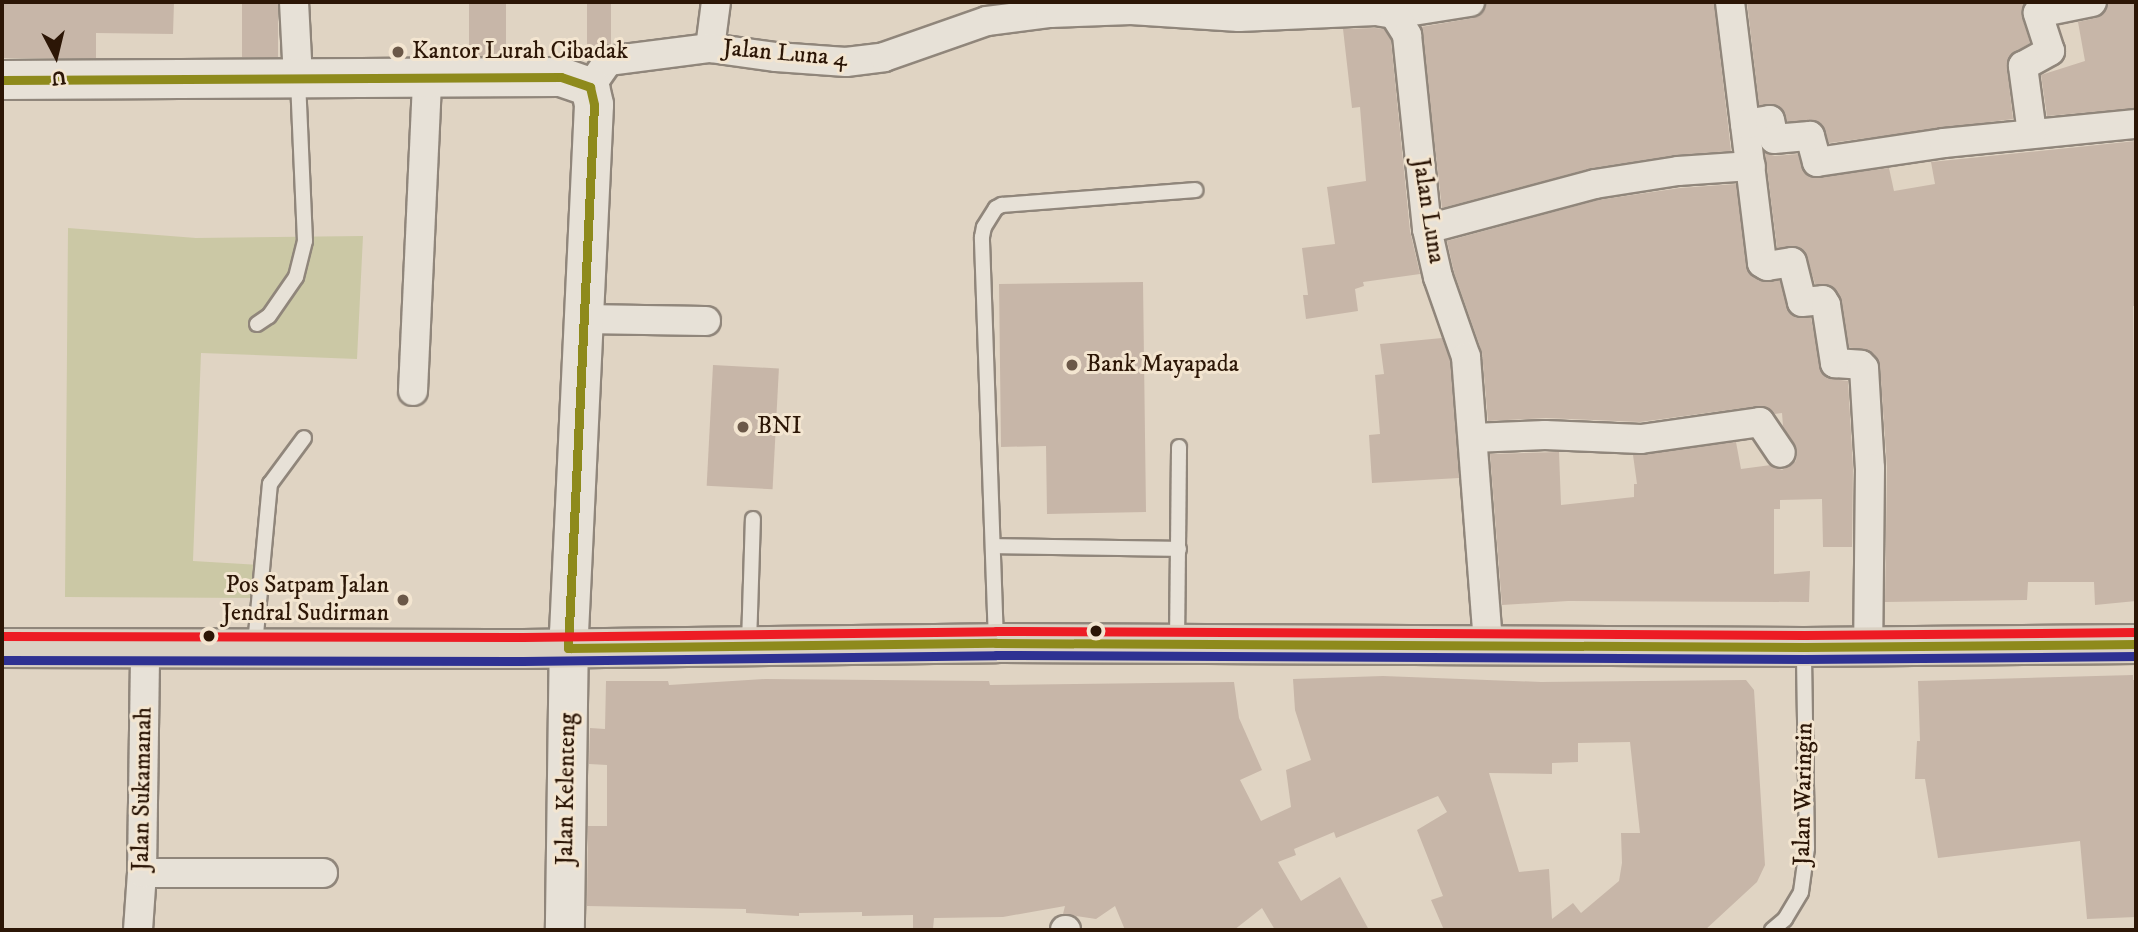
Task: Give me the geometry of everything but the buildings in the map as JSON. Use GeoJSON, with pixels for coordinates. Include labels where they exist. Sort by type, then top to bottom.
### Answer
{"type":"FeatureCollection","features":[{"type":"Feature","properties":{"kind":"main road"},"geometry":{"type":"LineString","coordinates":[[2,80],[561,78],[590,87]]}},
{"type":"Feature","properties":{"kind":"main road","name":"Jalan Kelenteng"},"geometry":{"type":"LineString","coordinates":[[565,930],[568,648],[594,105],[590,87]]}},
{"type":"Feature","properties":{"kind":"main road"},"geometry":{"type":"LineString","coordinates":[[2,648],[568,648],[996,643],[1804,647],[2136,644]]}},
{"type":"Feature","properties":{"kind":"street"},"geometry":{"type":"LineString","coordinates":[[294,2],[298,78]]}},
{"type":"Feature","properties":{"kind":"street"},"geometry":{"type":"LineString","coordinates":[[710,48],[716,2]]}},
{"type":"Feature","properties":{"kind":"street"},"geometry":{"type":"LineString","coordinates":[[1238,9],[1376,11],[1394,15],[1469,2]]}},
{"type":"Feature","properties":{"kind":"street"},"geometry":{"type":"LineString","coordinates":[[1730,2],[1762,263],[1793,263],[1802,302],[1825,302],[1835,363],[1861,365],[1864,368],[1870,468],[1868,647]]}},
{"type":"Feature","properties":{"kind":"street"},"geometry":{"type":"LineString","coordinates":[[2032,133],[2023,66],[2050,51],[2038,13],[2092,2]]}},
{"type":"Feature","properties":{"kind":"street","name":"Jalan Luna 4"},"geometry":{"type":"LineString","coordinates":[[590,87],[608,61],[710,48],[776,57],[846,62],[884,57],[1018,10],[1117,6],[1238,9]]}},
{"type":"Feature","properties":{"kind":"street","name":"Jalan Luna"},"geometry":{"type":"LineString","coordinates":[[1394,15],[1406,35],[1427,229],[1438,277],[1466,357],[1488,645]]}},
{"type":"Feature","properties":{"kind":"street"},"geometry":{"type":"LineString","coordinates":[[413,391],[427,78]]}},
{"type":"Feature","properties":{"kind":"street"},"geometry":{"type":"LineString","coordinates":[[1745,124],[1770,120],[1774,139],[1810,136],[1817,162],[1944,143],[2136,124]]}},
{"type":"Feature","properties":{"kind":"street"},"geometry":{"type":"LineString","coordinates":[[1427,229],[1595,184],[1678,170],[1751,166]]}},
{"type":"Feature","properties":{"kind":"street"},"geometry":{"type":"LineString","coordinates":[[583,319],[706,321]]}},
{"type":"Feature","properties":{"kind":"street"},"geometry":{"type":"LineString","coordinates":[[1473,438],[1545,435],[1641,439],[1760,422],[1781,453]]}},
{"type":"Feature","properties":{"kind":"street","name":"Jalan Sukamanah"},"geometry":{"type":"LineString","coordinates":[[138,930],[142,873],[145,647]]}},
{"type":"Feature","properties":{"kind":"street"},"geometry":{"type":"LineString","coordinates":[[142,873],[323,873]]}},
{"type":"Feature","properties":{"kind":"lane"},"geometry":{"type":"LineString","coordinates":[[257,324],[269,316],[296,277],[305,241],[298,78]]}},
{"type":"Feature","properties":{"kind":"lane"},"geometry":{"type":"LineString","coordinates":[[996,643],[982,237],[990,217],[1002,205],[1195,190]]}},
{"type":"Feature","properties":{"kind":"lane"},"geometry":{"type":"LineString","coordinates":[[254,649],[270,484],[304,438]]}},
{"type":"Feature","properties":{"kind":"lane"},"geometry":{"type":"LineString","coordinates":[[1177,644],[1179,447]]}},
{"type":"Feature","properties":{"kind":"lane"},"geometry":{"type":"LineString","coordinates":[[748,647],[753,519]]}},
{"type":"Feature","properties":{"kind":"lane"},"geometry":{"type":"LineString","coordinates":[[993,546],[1179,549]]}},
{"type":"Feature","properties":{"kind":"lane","name":"Jalan Waringin"},"geometry":{"type":"LineString","coordinates":[[1772,930],[1785,919],[1801,892],[1807,848],[1804,647]]}},
{"type":"Feature","properties":{"kind":"shaded area"},"geometry":{"type":"Polygon","coordinates":[[[68,228],[196,238],[363,236],[357,359],[201,353],[193,561],[261,565],[259,598],[65,597],[68,228]]]}},
{"type":"Feature","properties":{"kind":"transit line"},"geometry":{"type":"LineString","coordinates":[[2,80],[561,77],[590,87],[594,105],[568,648],[996,643],[1804,647],[2136,644]]}},
{"type":"Feature","properties":{"kind":"transit line"},"geometry":{"type":"LineString","coordinates":[[2,636],[523,637],[996,631],[1804,635],[2136,632]]}},
{"type":"Feature","properties":{"kind":"transit line"},"geometry":{"type":"LineString","coordinates":[[2,660],[523,661],[996,655],[1804,659],[2136,656]]}},
{"type":"Feature","properties":{"kind":"place","name":"Kantor Lurah Cibadak"},"geometry":{"type":"Point","coordinates":[398,52]}},
{"type":"Feature","properties":{"kind":"place","name":"Bank Mayapada"},"geometry":{"type":"Point","coordinates":[1072,365]}},
{"type":"Feature","properties":{"kind":"place","name":"BNI"},"geometry":{"type":"Point","coordinates":[743,427]}},
{"type":"Feature","properties":{"kind":"place","name":"Pos Satpam Jalan Jendral Sudirman"},"geometry":{"type":"Point","coordinates":[403,600]}}]}
